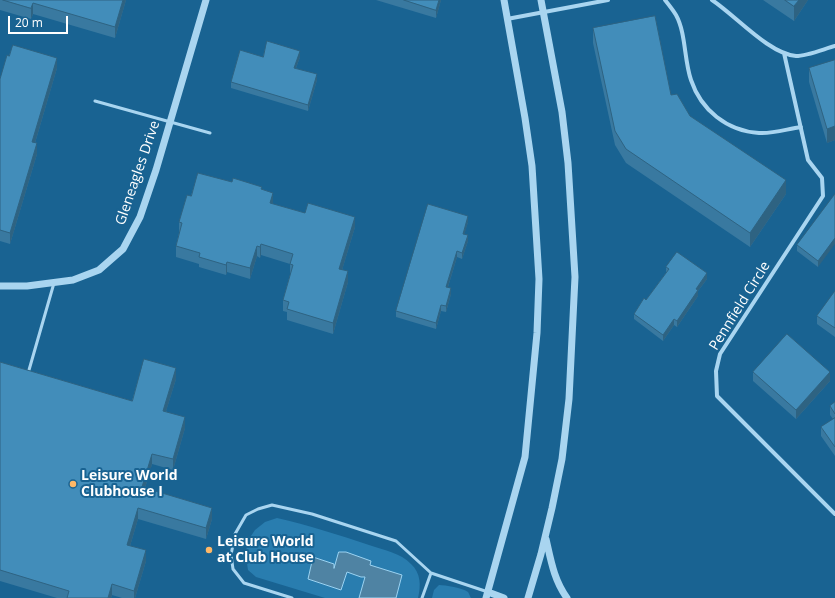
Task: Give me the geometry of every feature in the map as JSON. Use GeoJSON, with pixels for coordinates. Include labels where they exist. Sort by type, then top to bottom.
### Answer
{"type":"FeatureCollection","features":[{"type":"Feature","properties":{"kind":"street","name":"Gleneagles Drive"},"geometry":{"type":"LineString","coordinates":[[0,286],[27,286],[73,280],[99,270],[123,249],[140,217],[156,170],[206,0]]}},
{"type":"Feature","properties":{"kind":"street"},"geometry":{"type":"LineString","coordinates":[[504,0],[532,166],[539,279],[537,333],[525,457],[487,595],[504,598]]}},
{"type":"Feature","properties":{"kind":"street"},"geometry":{"type":"LineString","coordinates":[[528,598],[545,537],[562,459],[569,399],[575,277],[568,163],[559,98],[541,0]]}},
{"type":"Feature","properties":{"kind":"street"},"geometry":{"type":"LineString","coordinates":[[507,19],[608,0]]}},
{"type":"Feature","properties":{"kind":"street"},"geometry":{"type":"LineString","coordinates":[[665,0],[676,16],[681,32],[691,80],[703,104],[720,120],[739,130],[760,133],[801,127]]}},
{"type":"Feature","properties":{"kind":"street"},"geometry":{"type":"LineString","coordinates":[[712,0],[771,46],[784,53],[797,56],[835,46]]}},
{"type":"Feature","properties":{"kind":"street","name":"Pennfield Circle"},"geometry":{"type":"LineString","coordinates":[[784,53],[808,160],[822,178],[823,196],[720,354],[716,383],[717,396],[835,514]]}},
{"type":"Feature","properties":{"kind":"street"},"geometry":{"type":"LineString","coordinates":[[545,537],[555,576],[561,590],[567,598]]}},
{"type":"Feature","properties":{"kind":"lane"},"geometry":{"type":"LineString","coordinates":[[95,101],[210,133]]}},
{"type":"Feature","properties":{"kind":"lane"},"geometry":{"type":"LineString","coordinates":[[29,370],[54,283]]}},
{"type":"Feature","properties":{"kind":"lane"},"geometry":{"type":"LineString","coordinates":[[292,598],[244,583],[233,569],[231,555],[235,534],[246,515],[258,509],[272,505],[312,514],[396,540],[431,572],[487,595]]}},
{"type":"Feature","properties":{"kind":"lane"},"geometry":{"type":"LineString","coordinates":[[422,598],[431,572]]}},
{"type":"Feature","properties":{"kind":"shaded area"},"geometry":{"type":"Polygon","coordinates":[[[277,518],[335,534],[392,552],[402,557],[407,560],[417,571],[420,584],[418,598],[325,598],[256,577],[248,570],[246,557],[247,542],[255,530],[265,522],[277,518]]]}},
{"type":"Feature","properties":{"kind":"shaded area"},"geometry":{"type":"Polygon","coordinates":[[[339,552],[346,552],[371,561],[370,565],[402,575],[396,598],[359,598],[365,577],[347,572],[341,590],[308,579],[313,557],[334,564],[334,568],[339,552]]]}},
{"type":"Feature","properties":{"kind":"shaded area"},"geometry":{"type":"Polygon","coordinates":[[[439,585],[454,587],[466,591],[471,598],[432,598],[434,590],[439,585]]]}},
{"type":"Feature","properties":{"kind":"building"},"geometry":{"type":"Polygon","coordinates":[[[3,0],[123,0],[115,27],[33,3],[31,8],[3,0]]]}},
{"type":"Feature","properties":{"kind":"building"},"geometry":{"type":"Polygon","coordinates":[[[404,0],[439,0],[436,10],[404,0]]]}},
{"type":"Feature","properties":{"kind":"building"},"geometry":{"type":"Polygon","coordinates":[[[785,0],[799,0],[794,6],[785,0]]]}},
{"type":"Feature","properties":{"kind":"building"},"geometry":{"type":"Polygon","coordinates":[[[655,16],[671,95],[677,94],[690,116],[786,180],[750,233],[626,149],[615,131],[593,28],[655,16]]]}},
{"type":"Feature","properties":{"kind":"building"},"geometry":{"type":"Polygon","coordinates":[[[267,41],[300,51],[294,68],[317,74],[308,105],[231,82],[240,50],[263,57],[267,41]]]}},
{"type":"Feature","properties":{"kind":"building"},"geometry":{"type":"Polygon","coordinates":[[[13,45],[57,58],[32,142],[37,143],[10,233],[0,230],[0,79],[7,55],[9,56],[13,45]]]}},
{"type":"Feature","properties":{"kind":"building"},"geometry":{"type":"Polygon","coordinates":[[[835,60],[835,126],[827,129],[809,68],[835,60]]]}},
{"type":"Feature","properties":{"kind":"building"},"geometry":{"type":"Polygon","coordinates":[[[198,173],[232,182],[233,178],[262,187],[261,189],[273,193],[270,203],[305,213],[308,203],[355,217],[339,269],[348,271],[333,323],[287,309],[289,302],[283,300],[293,265],[290,264],[293,254],[261,244],[260,247],[257,246],[250,268],[227,262],[226,265],[199,257],[200,253],[176,246],[182,223],[179,222],[187,195],[191,196],[198,173]]]}},
{"type":"Feature","properties":{"kind":"building"},"geometry":{"type":"Polygon","coordinates":[[[835,194],[835,238],[818,261],[797,245],[835,194]]]}},
{"type":"Feature","properties":{"kind":"building"},"geometry":{"type":"Polygon","coordinates":[[[428,204],[468,216],[463,234],[468,235],[462,253],[457,251],[446,287],[451,288],[446,306],[441,305],[436,323],[396,311],[428,204]]]}},
{"type":"Feature","properties":{"kind":"building"},"geometry":{"type":"Polygon","coordinates":[[[677,252],[707,273],[696,289],[698,290],[677,321],[674,319],[663,335],[634,314],[644,298],[646,300],[669,269],[666,267],[677,252]]]}},
{"type":"Feature","properties":{"kind":"building"},"geometry":{"type":"Polygon","coordinates":[[[835,291],[835,328],[817,316],[835,291]]]}},
{"type":"Feature","properties":{"kind":"building"},"geometry":{"type":"Polygon","coordinates":[[[787,334],[830,372],[796,410],[753,372],[787,334]]]}},
{"type":"Feature","properties":{"kind":"building","name":"Leisure World Clubhouse I"},"geometry":{"type":"Polygon","coordinates":[[[144,359],[176,368],[163,411],[185,417],[173,459],[152,454],[142,487],[212,508],[206,528],[138,508],[127,545],[146,550],[134,591],[112,584],[108,598],[67,598],[69,591],[0,570],[0,362],[132,401],[144,359]]]}},
{"type":"Feature","properties":{"kind":"building"},"geometry":{"type":"Polygon","coordinates":[[[835,402],[835,414],[830,406],[835,402]]]}},
{"type":"Feature","properties":{"kind":"building"},"geometry":{"type":"Polygon","coordinates":[[[835,418],[835,447],[821,427],[835,418]]]}},
{"type":"Feature","properties":{"kind":"place","name":"Leisure World Clubhouse I"},"geometry":{"type":"Point","coordinates":[73,484]}},
{"type":"Feature","properties":{"kind":"place","name":"Leisure World at Club House"},"geometry":{"type":"Point","coordinates":[209,550]}}]}
